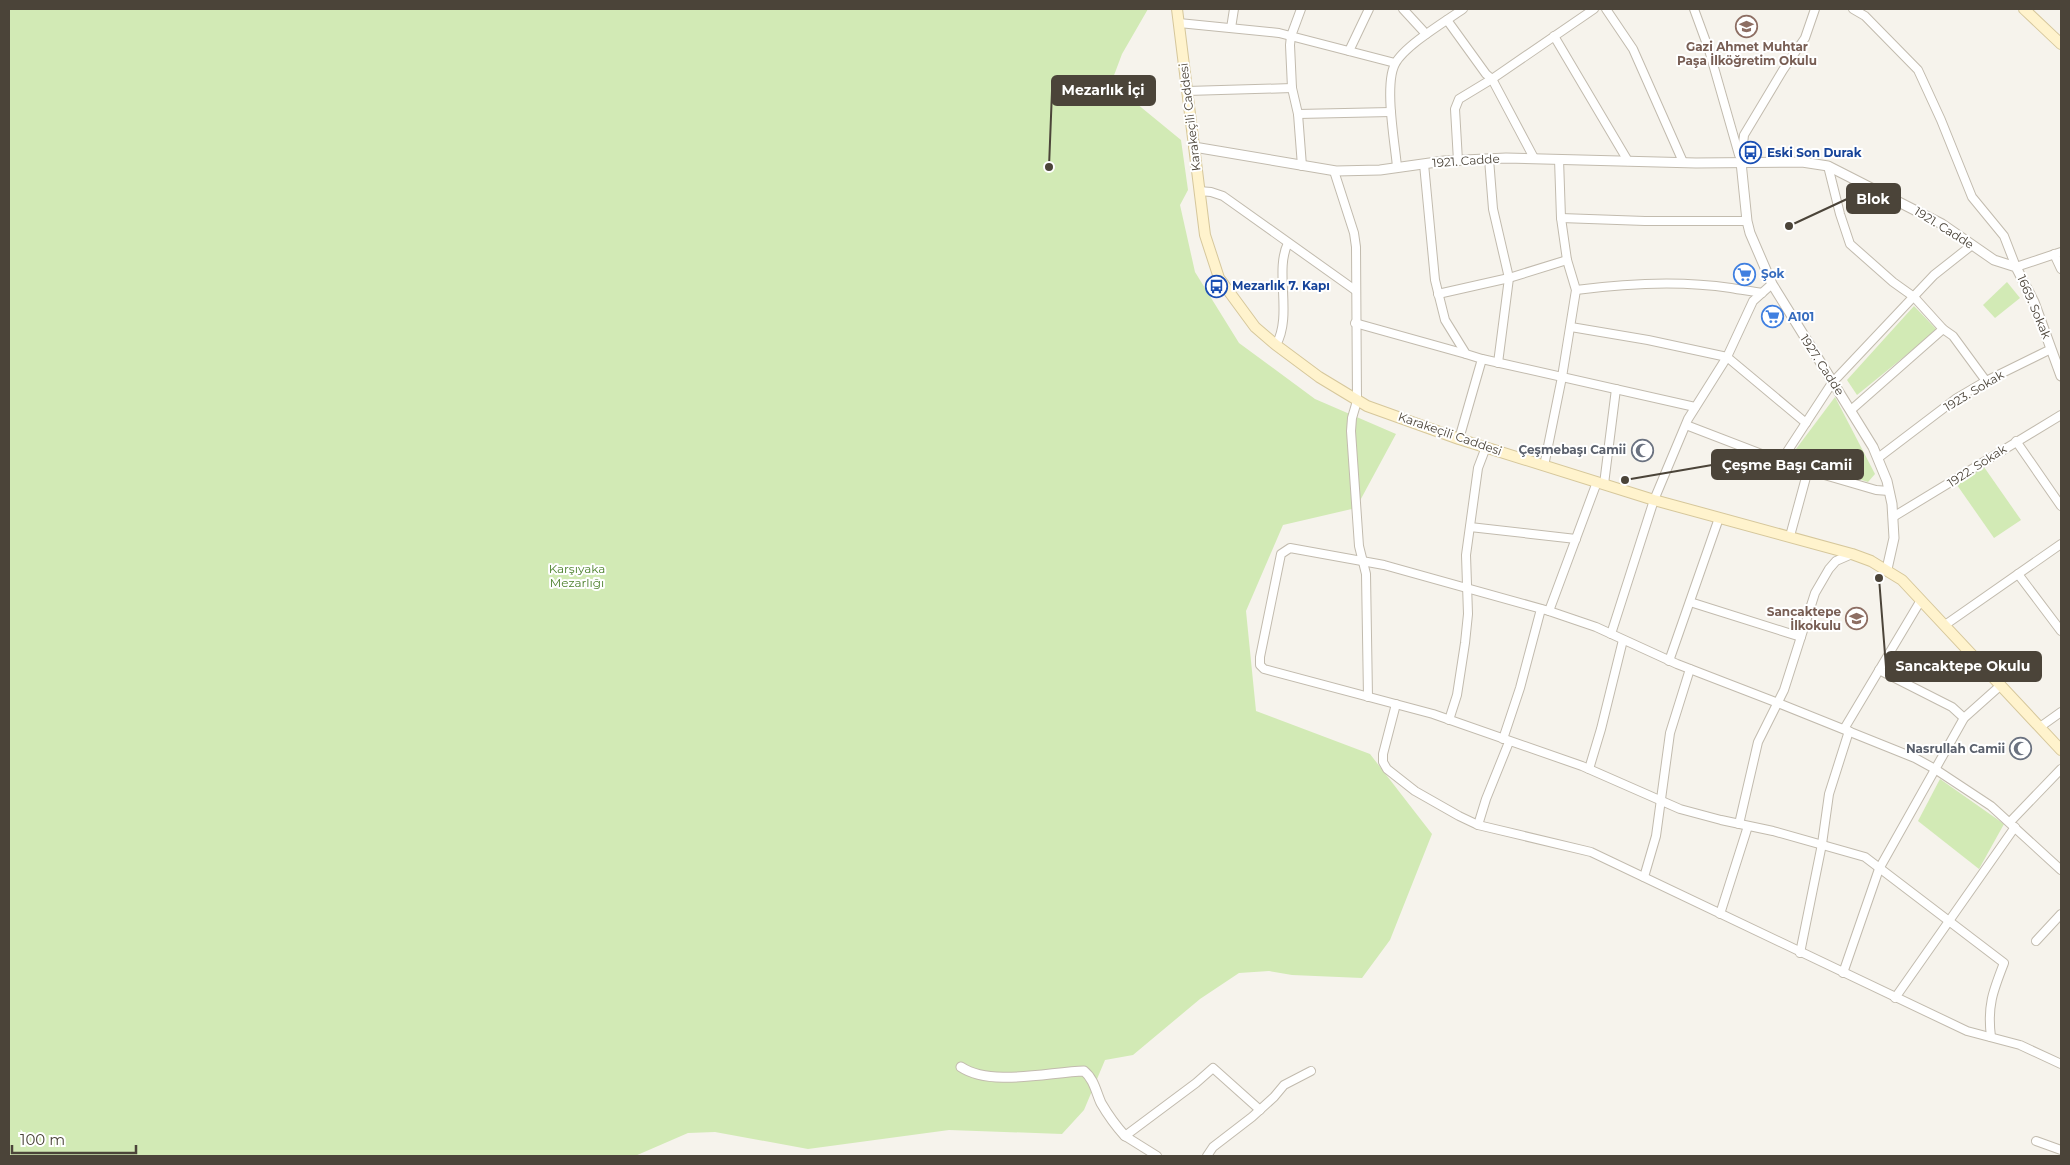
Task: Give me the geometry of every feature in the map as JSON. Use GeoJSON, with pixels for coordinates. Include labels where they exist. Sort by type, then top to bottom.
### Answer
{"type":"FeatureCollection","features":[{"type":"Feature","properties":{"kind":"main road","name":"Karakeçili Caddesi"},"geometry":{"type":"LineString","coordinates":[[1177,9],[1205,235],[1219,278],[1255,327],[1276,345],[1357,401],[1459,439],[1654,500],[1852,554],[1887,570],[1902,580],[2061,750]]}},
{"type":"Feature","properties":{"kind":"main road"},"geometry":{"type":"LineString","coordinates":[[2024,9],[2061,44]]}},
{"type":"Feature","properties":{"kind":"street"},"geometry":{"type":"LineString","coordinates":[[1230,28],[1234,9]]}},
{"type":"Feature","properties":{"kind":"street"},"geometry":{"type":"LineString","coordinates":[[1301,9],[1291,36],[1292,88],[1298,114],[1302,166]]}},
{"type":"Feature","properties":{"kind":"street"},"geometry":{"type":"LineString","coordinates":[[1349,51],[1369,9]]}},
{"type":"Feature","properties":{"kind":"street"},"geometry":{"type":"LineString","coordinates":[[1404,9],[1426,34]]}},
{"type":"Feature","properties":{"kind":"street"},"geometry":{"type":"LineString","coordinates":[[1397,168],[1391,112],[1392,77],[1395,64],[1426,34],[1463,9]]}},
{"type":"Feature","properties":{"kind":"street"},"geometry":{"type":"LineString","coordinates":[[1458,161],[1455,109],[1459,99],[1492,79],[1594,9]]}},
{"type":"Feature","properties":{"kind":"street"},"geometry":{"type":"LineString","coordinates":[[1606,9],[1632,49],[1683,162]]}},
{"type":"Feature","properties":{"kind":"street"},"geometry":{"type":"LineString","coordinates":[[1694,9],[1709,50],[1741,162]]}},
{"type":"Feature","properties":{"kind":"street"},"geometry":{"type":"LineString","coordinates":[[1741,162],[1744,135],[1783,70],[1805,38],[1815,9]]}},
{"type":"Feature","properties":{"kind":"street"},"geometry":{"type":"LineString","coordinates":[[1853,9],[1865,16],[1918,70],[1941,120],[1972,197],[2004,236],[2016,267],[2057,253],[2061,268]]}},
{"type":"Feature","properties":{"kind":"street"},"geometry":{"type":"LineString","coordinates":[[1447,20],[1486,74],[1492,79],[1534,158]]}},
{"type":"Feature","properties":{"kind":"street"},"geometry":{"type":"LineString","coordinates":[[1179,23],[1279,33],[1395,64]]}},
{"type":"Feature","properties":{"kind":"street"},"geometry":{"type":"LineString","coordinates":[[1554,36],[1628,160]]}},
{"type":"Feature","properties":{"kind":"street"},"geometry":{"type":"LineString","coordinates":[[1187,91],[1292,88]]}},
{"type":"Feature","properties":{"kind":"street"},"geometry":{"type":"LineString","coordinates":[[1298,114],[1391,112]]}},
{"type":"Feature","properties":{"kind":"street","name":"1921. Cadde"},"geometry":{"type":"LineString","coordinates":[[1194,147],[1334,171],[1397,168],[1458,161],[1534,158],[1683,162],[1802,162],[1828,166],[1942,224],[1994,260],[2016,267]]}},
{"type":"Feature","properties":{"kind":"street"},"geometry":{"type":"LineString","coordinates":[[1489,159],[1493,208],[1509,278],[1498,363]]}},
{"type":"Feature","properties":{"kind":"street"},"geometry":{"type":"LineString","coordinates":[[1544,466],[1562,377],[1576,290],[1567,260],[1561,218],[1559,159]]}},
{"type":"Feature","properties":{"kind":"street","name":"1927. Cadde"},"geometry":{"type":"LineString","coordinates":[[1741,162],[1750,233],[1772,284],[1851,410],[1878,458],[1888,481],[1894,538],[1887,570]]}},
{"type":"Feature","properties":{"kind":"street"},"geometry":{"type":"LineString","coordinates":[[1424,164],[1432,253],[1438,294],[1445,320],[1466,354]]}},
{"type":"Feature","properties":{"kind":"street"},"geometry":{"type":"LineString","coordinates":[[1828,166],[1850,244],[1893,282],[1914,296],[1943,329],[1959,343],[1986,381]]}},
{"type":"Feature","properties":{"kind":"street"},"geometry":{"type":"LineString","coordinates":[[1334,171],[1354,233],[1356,247],[1357,401],[1352,418],[1351,432],[1357,525],[1361,560],[1366,574],[1368,696]]}},
{"type":"Feature","properties":{"kind":"street"},"geometry":{"type":"LineString","coordinates":[[1199,191],[1212,192],[1223,196],[1355,290]]}},
{"type":"Feature","properties":{"kind":"street"},"geometry":{"type":"LineString","coordinates":[[1561,218],[1645,222],[1747,221]]}},
{"type":"Feature","properties":{"kind":"street"},"geometry":{"type":"LineString","coordinates":[[1276,345],[1283,324],[1284,257],[1288,243]]}},
{"type":"Feature","properties":{"kind":"street"},"geometry":{"type":"LineString","coordinates":[[1781,461],[1832,382],[1934,275],[1972,245]]}},
{"type":"Feature","properties":{"kind":"street"},"geometry":{"type":"LineString","coordinates":[[1438,294],[1509,278],[1567,260]]}},
{"type":"Feature","properties":{"kind":"street","name":"1669. Sokak"},"geometry":{"type":"LineString","coordinates":[[2016,267],[2034,302],[2061,376]]}},
{"type":"Feature","properties":{"kind":"street"},"geometry":{"type":"LineString","coordinates":[[1576,290],[1664,282],[1702,284],[1762,293]]}},
{"type":"Feature","properties":{"kind":"street"},"geometry":{"type":"LineString","coordinates":[[1611,634],[1654,500],[1686,424],[1727,357],[1753,301],[1772,284]]}},
{"type":"Feature","properties":{"kind":"street"},"geometry":{"type":"LineString","coordinates":[[1355,323],[1498,363],[1696,407]]}},
{"type":"Feature","properties":{"kind":"street"},"geometry":{"type":"LineString","coordinates":[[1571,327],[1648,340],[1727,357],[1806,423]]}},
{"type":"Feature","properties":{"kind":"street"},"geometry":{"type":"LineString","coordinates":[[1851,410],[1943,329]]}},
{"type":"Feature","properties":{"kind":"street","name":"1923. Sokak"},"geometry":{"type":"LineString","coordinates":[[1878,458],[1957,398],[1986,381],[2052,349]]}},
{"type":"Feature","properties":{"kind":"street"},"geometry":{"type":"LineString","coordinates":[[1459,439],[1482,358]]}},
{"type":"Feature","properties":{"kind":"street"},"geometry":{"type":"LineString","coordinates":[[1478,825],[1545,610],[1601,483],[1616,389]]}},
{"type":"Feature","properties":{"kind":"street","name":"1922. Sokak"},"geometry":{"type":"LineString","coordinates":[[1892,517],[1948,485],[2016,441],[2061,415]]}},
{"type":"Feature","properties":{"kind":"street"},"geometry":{"type":"LineString","coordinates":[[1686,424],[1808,470],[1876,490],[1889,491]]}},
{"type":"Feature","properties":{"kind":"street"},"geometry":{"type":"LineString","coordinates":[[2016,441],[2061,506]]}},
{"type":"Feature","properties":{"kind":"street"},"geometry":{"type":"LineString","coordinates":[[1448,720],[1456,695],[1465,643],[1468,614],[1466,555],[1478,468],[1486,447]]}},
{"type":"Feature","properties":{"kind":"street"},"geometry":{"type":"LineString","coordinates":[[1790,536],[1808,470]]}},
{"type":"Feature","properties":{"kind":"street"},"geometry":{"type":"LineString","coordinates":[[1669,661],[1719,518]]}},
{"type":"Feature","properties":{"kind":"street"},"geometry":{"type":"LineString","coordinates":[[1470,527],[1576,539]]}},
{"type":"Feature","properties":{"kind":"street"},"geometry":{"type":"LineString","coordinates":[[1945,625],[2060,546]]}},
{"type":"Feature","properties":{"kind":"street"},"geometry":{"type":"LineString","coordinates":[[1991,1037],[1988,1016],[1993,992],[2004,963],[1865,858],[1822,844],[1680,808],[1589,769],[1448,720],[1368,696],[1266,670],[1262,667],[1260,661],[1280,558],[1283,551],[1290,548],[1361,560],[1545,610],[1611,634],[1669,661],[1915,758],[1991,806],[2061,870]]}},
{"type":"Feature","properties":{"kind":"street"},"geometry":{"type":"LineString","coordinates":[[1739,824],[1758,742],[1778,703],[1815,594],[1828,569],[1836,561],[1852,554]]}},
{"type":"Feature","properties":{"kind":"street"},"geometry":{"type":"LineString","coordinates":[[2018,574],[2061,631]]}},
{"type":"Feature","properties":{"kind":"street"},"geometry":{"type":"LineString","coordinates":[[1800,953],[1830,794],[1846,730],[1921,600]]}},
{"type":"Feature","properties":{"kind":"street"},"geometry":{"type":"LineString","coordinates":[[1690,602],[1801,637]]}},
{"type":"Feature","properties":{"kind":"street"},"geometry":{"type":"LineString","coordinates":[[1589,769],[1601,729],[1622,640]]}},
{"type":"Feature","properties":{"kind":"street"},"geometry":{"type":"LineString","coordinates":[[1644,878],[1656,836],[1670,733],[1690,669]]}},
{"type":"Feature","properties":{"kind":"street"},"geometry":{"type":"LineString","coordinates":[[1879,670],[1952,707],[1964,718]]}},
{"type":"Feature","properties":{"kind":"street"},"geometry":{"type":"LineString","coordinates":[[1843,973],[1879,869],[1964,718],[2001,685]]}},
{"type":"Feature","properties":{"kind":"street"},"geometry":{"type":"LineString","coordinates":[[1396,704],[1383,754],[1385,766],[1428,799],[1459,816],[1478,825],[1592,852],[1800,953],[1967,1031],[2020,1045],[2061,1064]]}},
{"type":"Feature","properties":{"kind":"street"},"geometry":{"type":"LineString","coordinates":[[2040,727],[2061,712]]}},
{"type":"Feature","properties":{"kind":"street"},"geometry":{"type":"LineString","coordinates":[[1895,998],[1950,921],[2012,825],[2061,769]]}},
{"type":"Feature","properties":{"kind":"street"},"geometry":{"type":"LineString","coordinates":[[1720,914],[1748,826]]}},
{"type":"Feature","properties":{"kind":"street"},"geometry":{"type":"LineString","coordinates":[[2036,941],[2061,914]]}},
{"type":"Feature","properties":{"kind":"street"},"geometry":{"type":"LineString","coordinates":[[961,1068],[970,1073],[1019,1077],[1084,1071],[1090,1076],[1101,1102],[1113,1123],[1125,1136],[1154,1153]]}},
{"type":"Feature","properties":{"kind":"street"},"geometry":{"type":"LineString","coordinates":[[1125,1136],[1213,1068],[1260,1110]]}},
{"type":"Feature","properties":{"kind":"street"},"geometry":{"type":"LineString","coordinates":[[1207,1156],[1213,1147],[1274,1097],[1284,1084],[1311,1071]]}},
{"type":"Feature","properties":{"kind":"street"},"geometry":{"type":"LineString","coordinates":[[2036,1141],[2061,1150]]}},
{"type":"Feature","properties":{"kind":"street"},"geometry":{"type":"LineString","coordinates":[[1143,1156],[1154,1153]]}},
{"type":"Feature","properties":{"kind":"green space","name":"Karşıyaka Mezarlığı"},"geometry":{"type":"Polygon","coordinates":[[[9,9],[1148,9],[1122,54],[1113,78],[1131,99],[1181,140],[1188,190],[1180,205],[1195,272],[1239,343],[1315,399],[1396,434],[1356,508],[1283,525],[1246,611],[1256,711],[1370,754],[1432,834],[1390,940],[1362,978],[1292,975],[1269,971],[1239,973],[1200,999],[1133,1055],[1105,1060],[1084,1110],[1062,1134],[949,1130],[808,1149],[715,1132],[688,1133],[635,1156],[9,1156],[9,9]]]}},
{"type":"Feature","properties":{"kind":"green space"},"geometry":{"type":"Polygon","coordinates":[[[2007,282],[2020,298],[1995,318],[1983,305],[2007,282]]]}},
{"type":"Feature","properties":{"kind":"green space"},"geometry":{"type":"Polygon","coordinates":[[[1914,306],[1937,330],[1857,395],[1847,380],[1914,306]]]}},
{"type":"Feature","properties":{"kind":"green space"},"geometry":{"type":"Polygon","coordinates":[[[1835,397],[1875,474],[1868,482],[1790,457],[1835,397]]]}},
{"type":"Feature","properties":{"kind":"green space"},"geometry":{"type":"Polygon","coordinates":[[[1984,467],[2021,520],[1994,538],[1957,485],[1984,467]]]}},
{"type":"Feature","properties":{"kind":"green space"},"geometry":{"type":"Polygon","coordinates":[[[1940,779],[2004,824],[1979,869],[1918,821],[1940,779]]]}},
{"type":"Feature","properties":{"kind":"place","name":"Gazi Ahmet Muhtar Paşa İlköğretim Okulu"},"geometry":{"type":"Point","coordinates":[1747,26]}},
{"type":"Feature","properties":{"kind":"place","name":"Eski Son Durak"},"geometry":{"type":"Point","coordinates":[1751,153]}},
{"type":"Feature","properties":{"kind":"place","name":"Mezarlık İçi"},"geometry":{"type":"Point","coordinates":[1049,167]}},
{"type":"Feature","properties":{"kind":"place","name":"Blok"},"geometry":{"type":"Point","coordinates":[1789,226]}},
{"type":"Feature","properties":{"kind":"place","name":"Şok"},"geometry":{"type":"Point","coordinates":[1745,274]}},
{"type":"Feature","properties":{"kind":"place","name":"Mezarlık 7. Kapı"},"geometry":{"type":"Point","coordinates":[1216,286]}},
{"type":"Feature","properties":{"kind":"place","name":"A101"},"geometry":{"type":"Point","coordinates":[1772,317]}},
{"type":"Feature","properties":{"kind":"place","name":"Çeşmebaşı Camii"},"geometry":{"type":"Point","coordinates":[1642,450]}},
{"type":"Feature","properties":{"kind":"place","name":"Çeşme Başı Camii"},"geometry":{"type":"Point","coordinates":[1625,480]}},
{"type":"Feature","properties":{"kind":"place","name":"Sancaktepe Okulu"},"geometry":{"type":"Point","coordinates":[1879,578]}},
{"type":"Feature","properties":{"kind":"place","name":"Sancaktepe İlkokulu"},"geometry":{"type":"Point","coordinates":[1857,619]}},
{"type":"Feature","properties":{"kind":"place","name":"Nasrullah Camii"},"geometry":{"type":"Point","coordinates":[2021,749]}}]}
